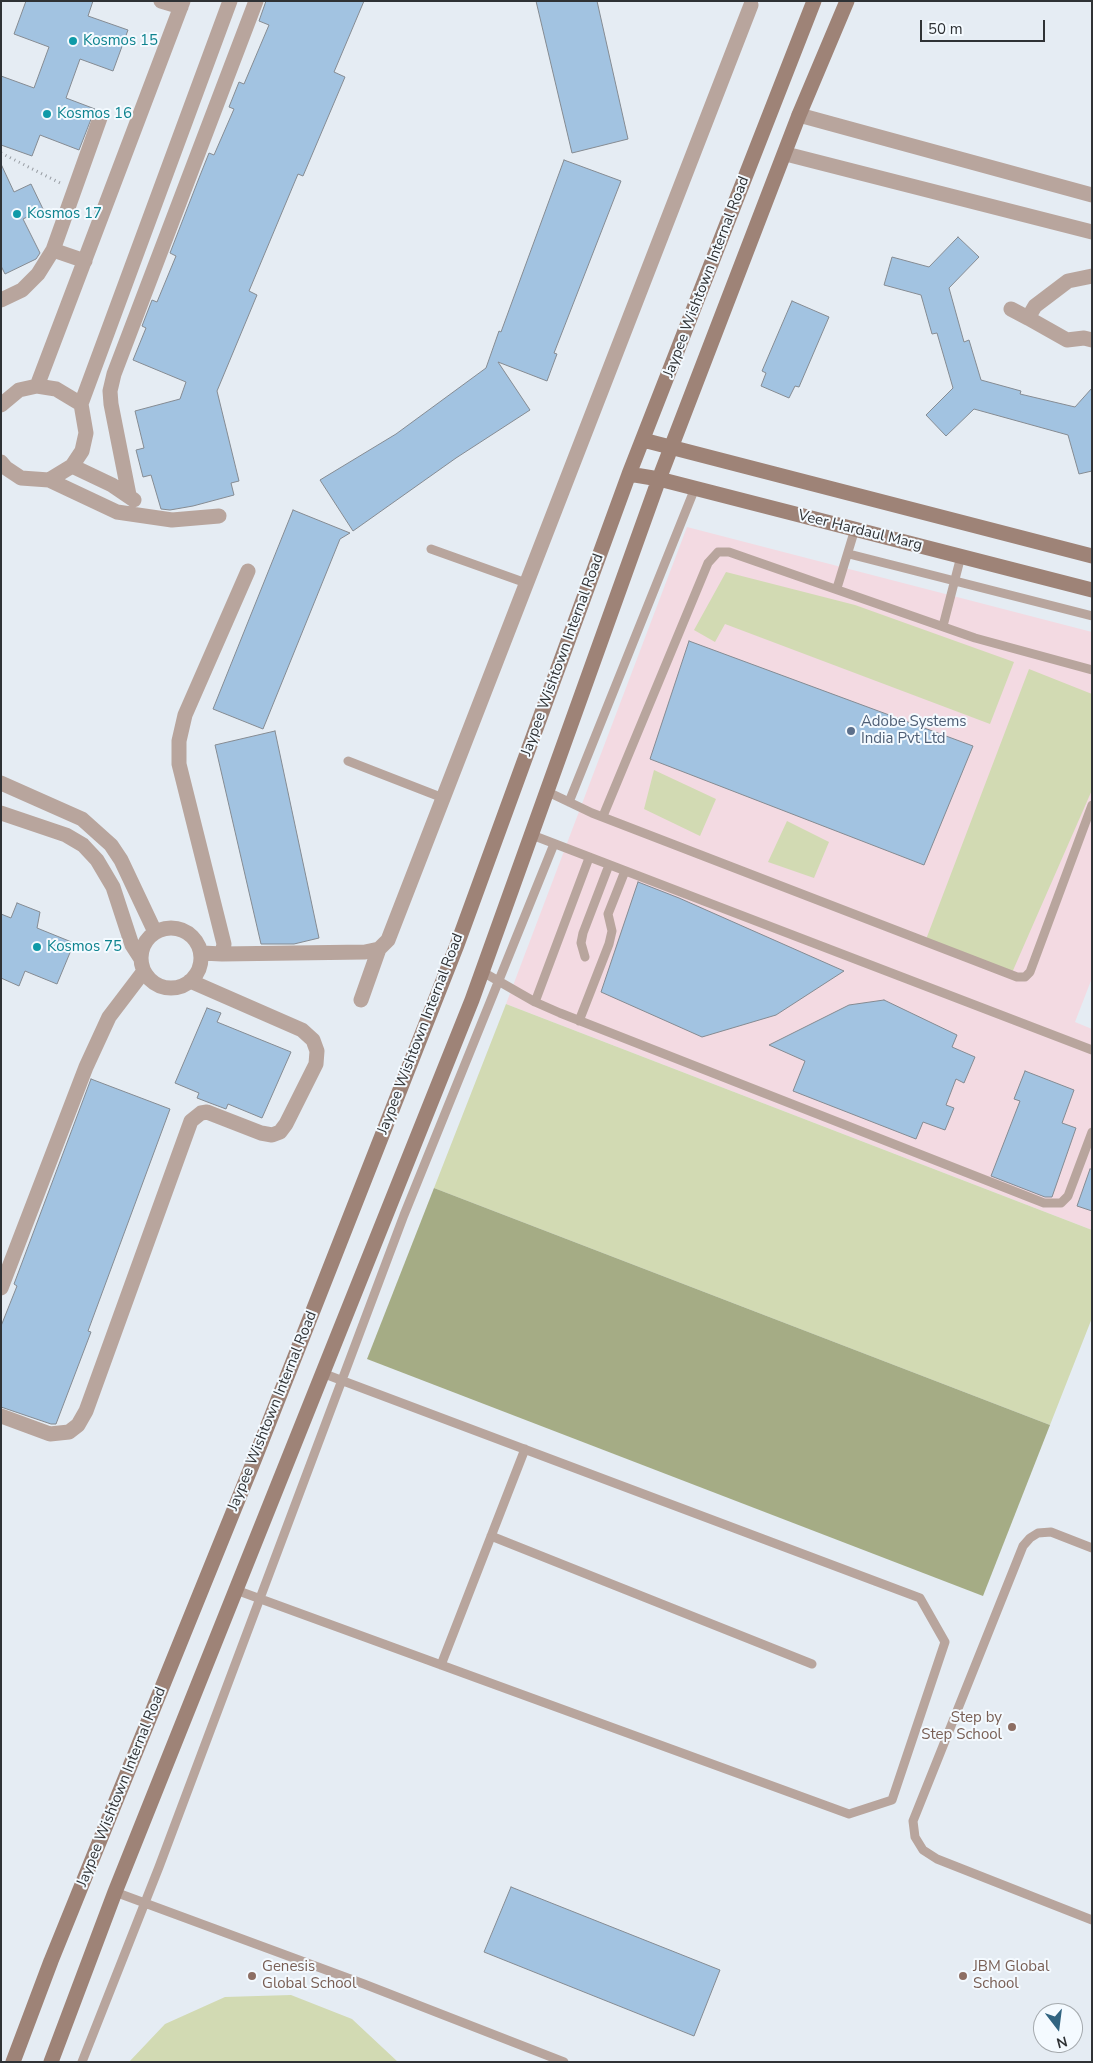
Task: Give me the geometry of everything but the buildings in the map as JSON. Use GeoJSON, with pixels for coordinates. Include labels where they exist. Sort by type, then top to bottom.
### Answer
{"type":"FeatureCollection","features":[{"type":"Feature","properties":{"kind":"street"},"geometry":{"type":"LineString","coordinates":[[37,386],[182,4],[161,1]]}},
{"type":"Feature","properties":{"kind":"street"},"geometry":{"type":"LineString","coordinates":[[49,480],[72,466],[82,451],[86,432],[81,404],[230,1]]}},
{"type":"Feature","properties":{"kind":"street"},"geometry":{"type":"LineString","coordinates":[[129,495],[111,404],[110,391],[114,374],[256,1]]}},
{"type":"Feature","properties":{"kind":"street","name":"Jaypee Wishtown Internal Road"},"geometry":{"type":"LineString","coordinates":[[13,2062],[51,1962],[252,1468],[457,945],[629,474],[814,1]]}},
{"type":"Feature","properties":{"kind":"street","name":"Jaypee Wishtown Internal Road"},"geometry":{"type":"LineString","coordinates":[[51,2062],[115,1892],[481,971],[548,792],[659,480],[786,154],[799,115],[847,1]]}},
{"type":"Feature","properties":{"kind":"street"},"geometry":{"type":"LineString","coordinates":[[361,1000],[380,949],[388,940],[751,5]]}},
{"type":"Feature","properties":{"kind":"street"},"geometry":{"type":"LineString","coordinates":[[799,115],[1092,195]]}},
{"type":"Feature","properties":{"kind":"street"},"geometry":{"type":"LineString","coordinates":[[1,300],[22,290],[38,274],[53,250],[100,118]]}},
{"type":"Feature","properties":{"kind":"street"},"geometry":{"type":"LineString","coordinates":[[786,154],[1092,232]]}},
{"type":"Feature","properties":{"kind":"street"},"geometry":{"type":"LineString","coordinates":[[53,250],[85,261]]}},
{"type":"Feature","properties":{"kind":"street"},"geometry":{"type":"LineString","coordinates":[[1028,318],[1035,306],[1068,281],[1092,276]]}},
{"type":"Feature","properties":{"kind":"street"},"geometry":{"type":"LineString","coordinates":[[1011,309],[1067,340],[1084,338],[1092,340]]}},
{"type":"Feature","properties":{"kind":"street"},"geometry":{"type":"LineString","coordinates":[[2,402],[19,390],[37,386],[56,390],[81,404]]}},
{"type":"Feature","properties":{"kind":"street"},"geometry":{"type":"LineString","coordinates":[[643,440],[1092,556]]}},
{"type":"Feature","properties":{"kind":"street"},"geometry":{"type":"LineString","coordinates":[[1,462],[6,468],[21,478],[49,480],[117,512],[172,520],[219,516]]}},
{"type":"Feature","properties":{"kind":"street"},"geometry":{"type":"LineString","coordinates":[[72,466],[129,495],[134,501],[138,514]]}},
{"type":"Feature","properties":{"kind":"street","name":"Veer Hardaul Marg"},"geometry":{"type":"LineString","coordinates":[[629,474],[695,488],[1092,590]]}},
{"type":"Feature","properties":{"kind":"street"},"geometry":{"type":"LineString","coordinates":[[222,954],[224,944],[179,764],[179,741],[186,715],[248,570]]}},
{"type":"Feature","properties":{"kind":"street"},"geometry":{"type":"LineString","coordinates":[[1,783],[82,819],[111,845],[121,860],[155,932]]}},
{"type":"Feature","properties":{"kind":"street"},"geometry":{"type":"LineString","coordinates":[[1,813],[66,835],[83,845],[97,860],[113,887],[132,945],[143,965],[151,980],[161,986],[173,988],[190,981],[201,966],[202,953],[195,938],[183,930],[169,928],[155,932],[143,948],[143,965],[109,1017],[86,1067],[1,1288]]}},
{"type":"Feature","properties":{"kind":"street"},"geometry":{"type":"LineString","coordinates":[[202,953],[365,952],[380,949]]}},
{"type":"Feature","properties":{"kind":"street"},"geometry":{"type":"LineString","coordinates":[[1,1416],[50,1434],[68,1432],[78,1425],[86,1411],[191,1121],[201,1113],[207,1112],[261,1133],[272,1135],[280,1132],[286,1124],[316,1064],[317,1051],[313,1040],[302,1030],[190,981]]}},
{"type":"Feature","properties":{"kind":"lane"},"geometry":{"type":"LineString","coordinates":[[570,802],[695,488]]}},
{"type":"Feature","properties":{"kind":"lane"},"geometry":{"type":"LineString","coordinates":[[837,588],[849,554],[855,529]]}},
{"type":"Feature","properties":{"kind":"lane"},"geometry":{"type":"LineString","coordinates":[[431,549],[526,583]]}},
{"type":"Feature","properties":{"kind":"lane"},"geometry":{"type":"LineString","coordinates":[[603,816],[712,556],[718,552],[729,552],[994,644],[1092,670]]}},
{"type":"Feature","properties":{"kind":"lane"},"geometry":{"type":"LineString","coordinates":[[849,554],[1092,616]]}},
{"type":"Feature","properties":{"kind":"lane"},"geometry":{"type":"LineString","coordinates":[[943,626],[961,556]]}},
{"type":"Feature","properties":{"kind":"lane"},"geometry":{"type":"LineString","coordinates":[[348,761],[443,798]]}},
{"type":"Feature","properties":{"kind":"lane"},"geometry":{"type":"LineString","coordinates":[[548,792],[603,816],[1017,977],[1025,977],[1030,972],[1092,805]]}},
{"type":"Feature","properties":{"kind":"lane"},"geometry":{"type":"LineString","coordinates":[[532,835],[1092,1050]]}},
{"type":"Feature","properties":{"kind":"lane"},"geometry":{"type":"LineString","coordinates":[[82,2062],[145,1903],[404,1215],[554,844]]}},
{"type":"Feature","properties":{"kind":"lane"},"geometry":{"type":"LineString","coordinates":[[535,1002],[589,858]]}},
{"type":"Feature","properties":{"kind":"lane"},"geometry":{"type":"LineString","coordinates":[[585,957],[581,950],[583,932],[609,865]]}},
{"type":"Feature","properties":{"kind":"lane"},"geometry":{"type":"LineString","coordinates":[[579,1021],[609,944],[612,931],[608,914],[625,871]]}},
{"type":"Feature","properties":{"kind":"lane"},"geometry":{"type":"LineString","coordinates":[[481,971],[535,1002],[579,1021],[1044,1203],[1061,1203],[1068,1196],[1092,1132]]}},
{"type":"Feature","properties":{"kind":"lane"},"geometry":{"type":"LineString","coordinates":[[236,1590],[849,1814],[892,1800],[945,1642],[920,1598],[322,1373]]}},
{"type":"Feature","properties":{"kind":"lane"},"geometry":{"type":"LineString","coordinates":[[441,1665],[525,1449]]}},
{"type":"Feature","properties":{"kind":"lane"},"geometry":{"type":"LineString","coordinates":[[1092,1548],[1051,1532],[1038,1533],[1023,1546],[914,1821],[915,1837],[922,1850],[937,1860],[1092,1920]]}},
{"type":"Feature","properties":{"kind":"lane"},"geometry":{"type":"LineString","coordinates":[[491,1536],[812,1664]]}},
{"type":"Feature","properties":{"kind":"lane"},"geometry":{"type":"LineString","coordinates":[[115,1892],[364,1984],[564,2062]]}},
{"type":"Feature","properties":{"kind":"path"},"geometry":{"type":"LineString","coordinates":[[1,153],[74,190]]}},
{"type":"Feature","properties":{"kind":"shaded area","name":"Adobe Systems India Pvt Ltd"},"geometry":{"type":"Polygon","coordinates":[[[687,527],[1092,632],[1092,978],[1075,1022],[1092,1029],[1092,1230],[506,1004],[687,527]]]}},
{"type":"Feature","properties":{"kind":"green space"},"geometry":{"type":"Polygon","coordinates":[[[726,572],[855,605],[1014,662],[990,724],[725,624],[715,642],[694,630],[726,572]]]}},
{"type":"Feature","properties":{"kind":"green space"},"geometry":{"type":"Polygon","coordinates":[[[1029,669],[1092,694],[1092,790],[1011,975],[925,942],[1029,669]]]}},
{"type":"Feature","properties":{"kind":"green space"},"geometry":{"type":"Polygon","coordinates":[[[654,770],[716,799],[700,836],[644,809],[654,770]]]}},
{"type":"Feature","properties":{"kind":"green space"},"geometry":{"type":"Polygon","coordinates":[[[787,821],[829,842],[814,878],[768,862],[787,821]]]}},
{"type":"Feature","properties":{"kind":"green space"},"geometry":{"type":"Polygon","coordinates":[[[506,1004],[1092,1230],[1092,1318],[1050,1425],[434,1188],[506,1004]]]}},
{"type":"Feature","properties":{"kind":"green space"},"geometry":{"type":"Polygon","coordinates":[[[434,1188],[1050,1425],[983,1596],[367,1359],[434,1188]]]}},
{"type":"Feature","properties":{"kind":"green space"},"geometry":{"type":"Polygon","coordinates":[[[291,1995],[352,2019],[398,2062],[129,2062],[165,2024],[225,1997],[291,1995]]]}},
{"type":"Feature","properties":{"kind":"place","name":"Kosmos 15"},"geometry":{"type":"Point","coordinates":[73,41]}},
{"type":"Feature","properties":{"kind":"place","name":"Kosmos 16"},"geometry":{"type":"Point","coordinates":[47,114]}},
{"type":"Feature","properties":{"kind":"place","name":"Kosmos 17"},"geometry":{"type":"Point","coordinates":[17,214]}},
{"type":"Feature","properties":{"kind":"place","name":"Adobe Systems India Pvt Ltd"},"geometry":{"type":"Point","coordinates":[851,731]}},
{"type":"Feature","properties":{"kind":"place","name":"Kosmos 75"},"geometry":{"type":"Point","coordinates":[37,947]}},
{"type":"Feature","properties":{"kind":"place","name":"Step by Step School"},"geometry":{"type":"Point","coordinates":[1012,1727]}},
{"type":"Feature","properties":{"kind":"place","name":"Genesis Global School"},"geometry":{"type":"Point","coordinates":[252,1976]}},
{"type":"Feature","properties":{"kind":"place","name":"JBM Global School"},"geometry":{"type":"Point","coordinates":[963,1976]}}]}
